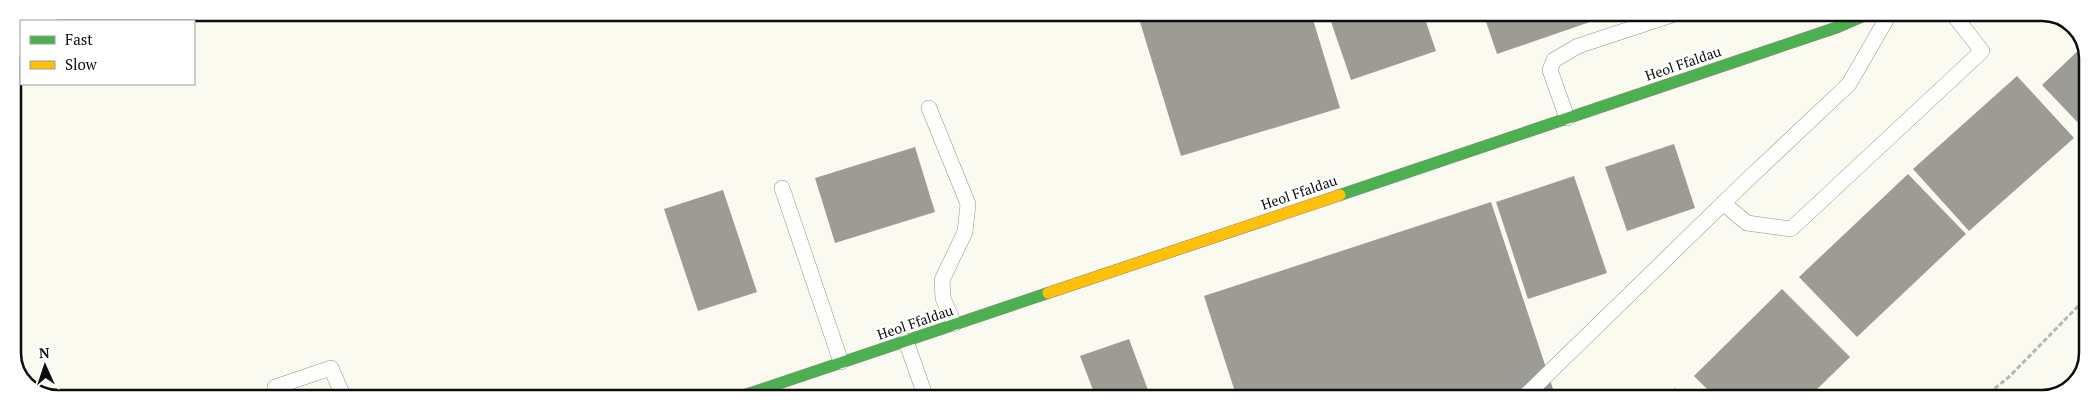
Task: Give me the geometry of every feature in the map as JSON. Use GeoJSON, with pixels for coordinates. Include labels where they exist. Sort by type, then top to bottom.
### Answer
{"type":"FeatureCollection","features":[{"type":"Feature","properties":{"kind":"street","name":"Heol Ffaldau"},"geometry":{"type":"LineString","coordinates":[[759,390],[1852,21]]}},
{"type":"Feature","properties":{"kind":"lane"},"geometry":{"type":"LineString","coordinates":[[1567,118],[1550,70],[1554,60],[1578,46],[1639,21]]}},
{"type":"Feature","properties":{"kind":"lane"},"geometry":{"type":"LineString","coordinates":[[1531,390],[1723,203],[1849,84],[1885,21]]}},
{"type":"Feature","properties":{"kind":"lane"},"geometry":{"type":"LineString","coordinates":[[1723,203],[1747,223],[1791,228],[1982,51],[1958,21]]}},
{"type":"Feature","properties":{"kind":"lane"},"geometry":{"type":"LineString","coordinates":[[929,108],[968,204],[965,232],[942,280],[943,298],[954,324]]}},
{"type":"Feature","properties":{"kind":"lane"},"geometry":{"type":"LineString","coordinates":[[782,188],[841,362]]}},
{"type":"Feature","properties":{"kind":"lane"},"geometry":{"type":"LineString","coordinates":[[906,341],[923,390]]}},
{"type":"Feature","properties":{"kind":"lane"},"geometry":{"type":"LineString","coordinates":[[276,390],[275,387],[331,368],[341,390]]}},
{"type":"Feature","properties":{"kind":"path"},"geometry":{"type":"LineString","coordinates":[[1993,390],[2010,376],[2079,305]]}},
{"type":"Feature","properties":{"kind":"building"},"geometry":{"type":"Polygon","coordinates":[[[1313,21],[1340,108],[1181,156],[1140,22],[1313,21]]]}},
{"type":"Feature","properties":{"kind":"building"},"geometry":{"type":"Polygon","coordinates":[[[1331,21],[1426,21],[1436,51],[1351,80],[1331,21]]]}},
{"type":"Feature","properties":{"kind":"building"},"geometry":{"type":"Polygon","coordinates":[[[1486,21],[1593,21],[1497,54],[1486,21]]]}},
{"type":"Feature","properties":{"kind":"building"},"geometry":{"type":"Polygon","coordinates":[[[2078,51],[2079,124],[2042,85],[2078,51]]]}},
{"type":"Feature","properties":{"kind":"building"},"geometry":{"type":"Polygon","coordinates":[[[2017,76],[2074,138],[1969,231],[1913,169],[2017,76]]]}},
{"type":"Feature","properties":{"kind":"building"},"geometry":{"type":"Polygon","coordinates":[[[1674,144],[1695,208],[1627,231],[1605,167],[1674,144]]]}},
{"type":"Feature","properties":{"kind":"building"},"geometry":{"type":"Polygon","coordinates":[[[915,147],[935,212],[835,243],[815,178],[915,147]]]}},
{"type":"Feature","properties":{"kind":"building"},"geometry":{"type":"Polygon","coordinates":[[[1908,174],[1966,234],[1857,337],[1799,277],[1908,174]]]}},
{"type":"Feature","properties":{"kind":"building"},"geometry":{"type":"Polygon","coordinates":[[[1574,176],[1607,273],[1528,299],[1496,202],[1574,176]]]}},
{"type":"Feature","properties":{"kind":"building"},"geometry":{"type":"Polygon","coordinates":[[[723,190],[757,292],[698,311],[664,209],[723,190]]]}},
{"type":"Feature","properties":{"kind":"building"},"geometry":{"type":"Polygon","coordinates":[[[1491,202],[1553,390],[1234,390],[1204,296],[1491,202]]]}},
{"type":"Feature","properties":{"kind":"building"},"geometry":{"type":"Polygon","coordinates":[[[1782,289],[1850,357],[1816,390],[1708,390],[1694,376],[1782,289]]]}},
{"type":"Feature","properties":{"kind":"building"},"geometry":{"type":"Polygon","coordinates":[[[1129,339],[1148,390],[1093,390],[1080,356],[1129,339]]]}},
{"type":"Feature","properties":{"kind":"traffic: fast"},"geometry":{"type":"LineString","coordinates":[[1340,195],[1852,21]]}},
{"type":"Feature","properties":{"kind":"traffic: fast"},"geometry":{"type":"LineString","coordinates":[[760,390],[1048,293]]}},
{"type":"Feature","properties":{"kind":"traffic: slow"},"geometry":{"type":"LineString","coordinates":[[1048,293],[1340,195]]}}]}
